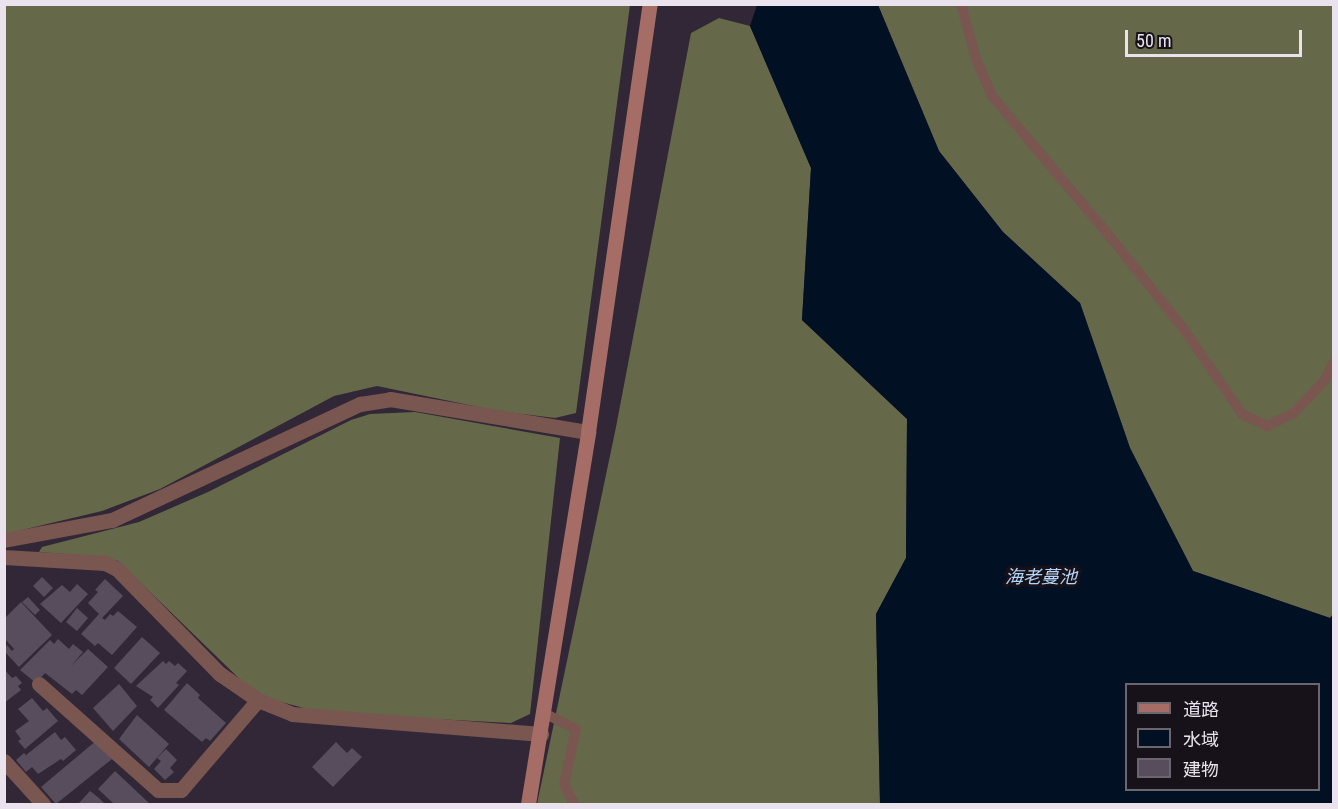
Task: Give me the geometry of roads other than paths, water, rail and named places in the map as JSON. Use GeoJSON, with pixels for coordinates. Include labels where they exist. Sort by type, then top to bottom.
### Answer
{"type":"FeatureCollection","features":[{"type":"Feature","properties":{"kind":"street"},"geometry":{"type":"LineString","coordinates":[[528,804],[588,432],[650,4]]}},
{"type":"Feature","properties":{"kind":"street"},"geometry":{"type":"LineString","coordinates":[[541,734],[292,714],[258,700],[220,674],[117,568],[105,563],[6,557],[6,540],[112,520],[360,404],[390,399],[588,432]]}},
{"type":"Feature","properties":{"kind":"street"},"geometry":{"type":"LineString","coordinates":[[39,684],[158,790],[181,790],[258,700]]}},
{"type":"Feature","properties":{"kind":"street"},"geometry":{"type":"LineString","coordinates":[[4,760],[43,804]]}},
{"type":"Feature","properties":{"kind":"lane"},"geometry":{"type":"LineString","coordinates":[[961,4],[976,59],[992,96],[1183,328],[1242,414],[1268,426],[1294,413],[1324,381],[1334,362]]}},
{"type":"Feature","properties":{"kind":"lane"},"geometry":{"type":"LineString","coordinates":[[544,713],[576,729],[564,784],[574,804]]}},
{"type":"Feature","properties":{"kind":"water","name":"海老蔓池"},"geometry":{"type":"Polygon","coordinates":[[[757,5],[878,5],[939,151],[1003,232],[1080,303],[1130,448],[1193,571],[1330,618],[1333,614],[1333,804],[880,804],[876,614],[906,558],[907,419],[802,320],[811,168],[750,26],[757,5]]]}}]}
